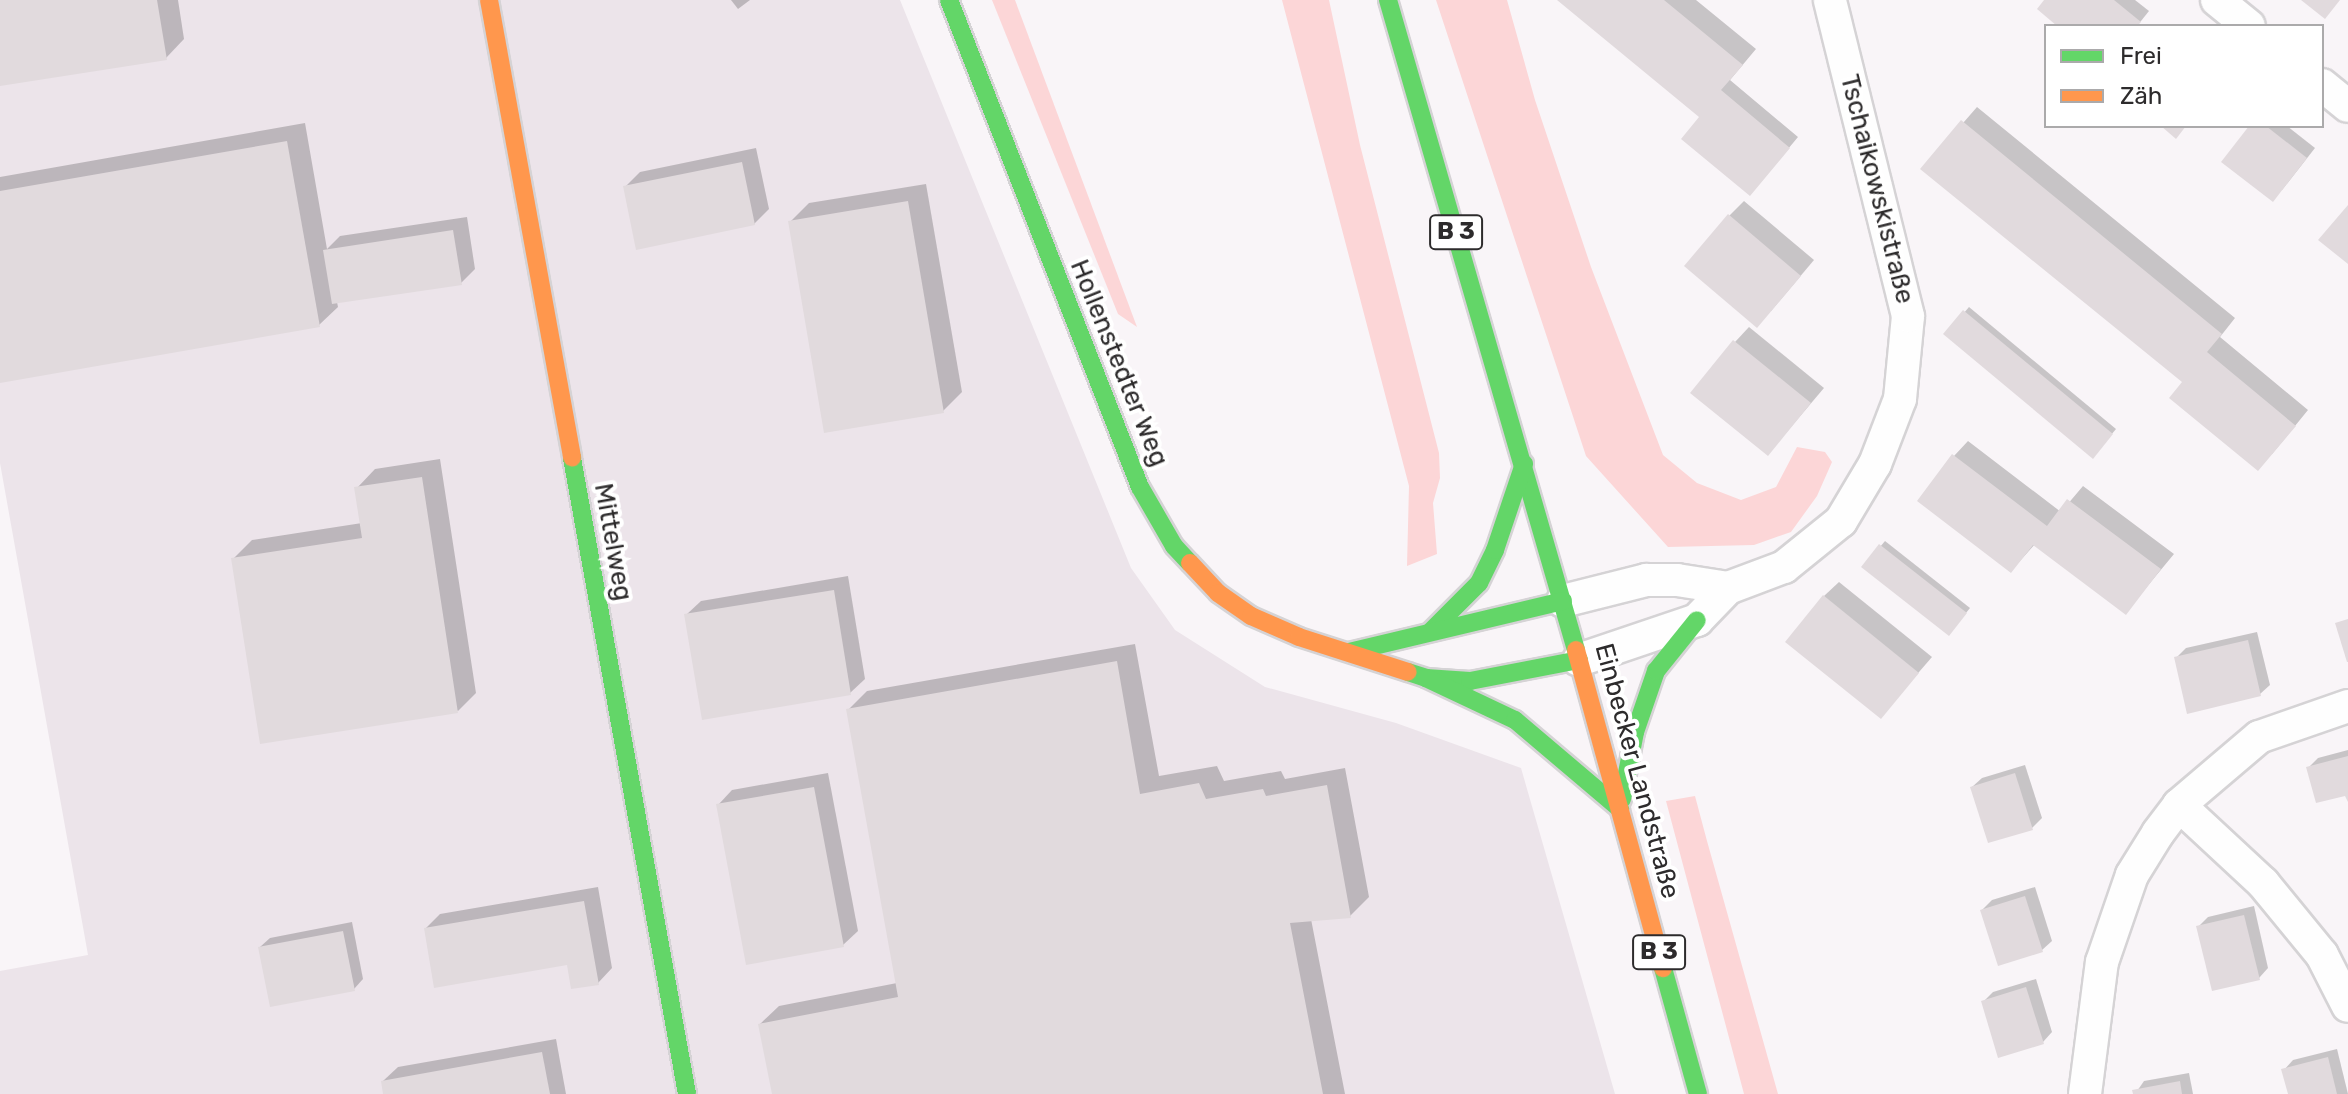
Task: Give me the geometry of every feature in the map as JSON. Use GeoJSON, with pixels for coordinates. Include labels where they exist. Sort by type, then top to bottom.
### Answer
{"type":"FeatureCollection","features":[{"type":"Feature","properties":{"kind":"main road","name":"Mittelweg"},"geometry":{"type":"LineString","coordinates":[[489,0],[687,1094]]}},
{"type":"Feature","properties":{"kind":"main road","name":"Hollenstedter Weg"},"geometry":{"type":"LineString","coordinates":[[949,0],[1114,425],[1140,487],[1174,546],[1218,593],[1251,616],[1299,637],[1426,678]]}},
{"type":"Feature","properties":{"kind":"main road","name":"B 3"},"geometry":{"type":"LineString","coordinates":[[1388,0],[1563,601]]}},
{"type":"Feature","properties":{"kind":"main road"},"geometry":{"type":"LineString","coordinates":[[1431,631],[1479,583],[1495,550],[1524,464]]}},
{"type":"Feature","properties":{"kind":"main road"},"geometry":{"type":"LineString","coordinates":[[1349,652],[1563,601]]}},
{"type":"Feature","properties":{"kind":"main road","name":"Einbecker Landstraße"},"geometry":{"type":"LineString","coordinates":[[1563,601],[1698,1094]]}},
{"type":"Feature","properties":{"kind":"main road"},"geometry":{"type":"LineString","coordinates":[[1426,678],[1515,720],[1620,809],[1635,732],[1656,671],[1697,620]]}},
{"type":"Feature","properties":{"kind":"main road"},"geometry":{"type":"LineString","coordinates":[[1426,678],[1470,681],[1579,660]]}},
{"type":"Feature","properties":{"kind":"street","name":"Tschaikowskistraße"},"geometry":{"type":"LineString","coordinates":[[1579,660],[1697,620],[1728,588],[1784,567],[1841,521],[1875,464],[1900,399],[1908,316],[1830,0]]}},
{"type":"Feature","properties":{"kind":"street"},"geometry":{"type":"LineString","coordinates":[[2217,0],[2247,24]]}},
{"type":"Feature","properties":{"kind":"street"},"geometry":{"type":"LineString","coordinates":[[2324,87],[2348,106]]}},
{"type":"Feature","properties":{"kind":"street","name":"Tschaikowskistraße"},"geometry":{"type":"LineString","coordinates":[[1563,601],[1646,580],[1677,580],[1728,588]]}},
{"type":"Feature","properties":{"kind":"street"},"geometry":{"type":"LineString","coordinates":[[2085,1094],[2102,962],[2132,875],[2179,805],[2259,737],[2348,706]]}},
{"type":"Feature","properties":{"kind":"street"},"geometry":{"type":"LineString","coordinates":[[2179,805],[2263,883],[2322,955],[2348,1006]]}},
{"type":"Feature","properties":{"kind":"shaded area"},"geometry":{"type":"Polygon","coordinates":[[[0,0],[900,0],[1131,568],[1175,630],[1265,687],[1396,723],[1521,768],[1615,1094],[0,1094],[0,971],[88,955],[0,463],[0,0]]]}},
{"type":"Feature","properties":{"kind":"shaded area"},"geometry":{"type":"Polygon","coordinates":[[[992,0],[1015,0],[1137,327],[1118,314],[992,0]]]}},
{"type":"Feature","properties":{"kind":"shaded area"},"geometry":{"type":"Polygon","coordinates":[[[1282,0],[1329,0],[1360,145],[1439,453],[1440,478],[1433,503],[1437,554],[1407,566],[1409,486],[1282,0]]]}},
{"type":"Feature","properties":{"kind":"shaded area"},"geometry":{"type":"Polygon","coordinates":[[[1436,0],[1507,0],[1535,100],[1591,267],[1663,455],[1697,483],[1741,500],[1776,487],[1797,447],[1825,452],[1832,462],[1817,496],[1791,532],[1754,545],[1668,547],[1586,456],[1436,0]]]}},
{"type":"Feature","properties":{"kind":"shaded area"},"geometry":{"type":"Polygon","coordinates":[[[1695,796],[1778,1094],[1744,1094],[1666,801],[1695,796]]]}},
{"type":"Feature","properties":{"kind":"building"},"geometry":{"type":"Polygon","coordinates":[[[0,0],[157,0],[167,60],[0,86],[0,0]]]}},
{"type":"Feature","properties":{"kind":"building"},"geometry":{"type":"Polygon","coordinates":[[[1557,0],[1664,0],[1743,65],[1721,90],[1790,148],[1750,196],[1681,139],[1699,117],[1557,0]]]}},
{"type":"Feature","properties":{"kind":"building"},"geometry":{"type":"Polygon","coordinates":[[[2044,0],[2114,0],[2141,22],[2055,24],[2037,9],[2044,0]]]}},
{"type":"Feature","properties":{"kind":"building"},"geometry":{"type":"Polygon","coordinates":[[[2301,0],[2340,0],[2325,19],[2301,0]]]}},
{"type":"Feature","properties":{"kind":"building"},"geometry":{"type":"Polygon","coordinates":[[[1961,120],[2222,334],[2207,352],[2296,426],[2258,471],[2169,398],[2182,382],[1920,169],[1961,120]]]}},
{"type":"Feature","properties":{"kind":"building"},"geometry":{"type":"Polygon","coordinates":[[[2163,128],[2184,128],[2176,139],[2163,128]]]}},
{"type":"Feature","properties":{"kind":"building"},"geometry":{"type":"Polygon","coordinates":[[[2247,128],[2269,128],[2307,158],[2273,202],[2221,162],[2247,128]]]}},
{"type":"Feature","properties":{"kind":"building"},"geometry":{"type":"Polygon","coordinates":[[[287,141],[320,327],[0,383],[0,191],[287,141]]]}},
{"type":"Feature","properties":{"kind":"building"},"geometry":{"type":"Polygon","coordinates":[[[742,162],[755,225],[636,250],[623,186],[742,162]]]}},
{"type":"Feature","properties":{"kind":"building"},"geometry":{"type":"Polygon","coordinates":[[[908,201],[944,413],[824,433],[788,221],[908,201]]]}},
{"type":"Feature","properties":{"kind":"building"},"geometry":{"type":"Polygon","coordinates":[[[2348,205],[2348,264],[2318,240],[2348,205]]]}},
{"type":"Feature","properties":{"kind":"building"},"geometry":{"type":"Polygon","coordinates":[[[1728,214],[1801,276],[1757,328],[1684,266],[1728,214]]]}},
{"type":"Feature","properties":{"kind":"building"},"geometry":{"type":"Polygon","coordinates":[[[453,230],[462,285],[332,304],[323,250],[453,230]]]}},
{"type":"Feature","properties":{"kind":"building"},"geometry":{"type":"Polygon","coordinates":[[[1963,310],[2113,434],[2093,459],[1943,334],[1963,310]]]}},
{"type":"Feature","properties":{"kind":"building"},"geometry":{"type":"Polygon","coordinates":[[[1733,340],[1811,403],[1768,456],[1690,393],[1733,340]]]}},
{"type":"Feature","properties":{"kind":"building"},"geometry":{"type":"Polygon","coordinates":[[[1952,454],[2047,526],[2067,499],[2161,569],[2126,615],[2033,545],[2011,573],[1917,501],[1952,454]]]}},
{"type":"Feature","properties":{"kind":"building"},"geometry":{"type":"Polygon","coordinates":[[[422,477],[458,713],[260,744],[231,558],[362,538],[354,487],[422,477]]]}},
{"type":"Feature","properties":{"kind":"building"},"geometry":{"type":"Polygon","coordinates":[[[1879,544],[1967,613],[1949,636],[1861,567],[1879,544]]]}},
{"type":"Feature","properties":{"kind":"building"},"geometry":{"type":"Polygon","coordinates":[[[834,590],[851,695],[702,720],[684,614],[834,590]]]}},
{"type":"Feature","properties":{"kind":"building"},"geometry":{"type":"Polygon","coordinates":[[[1823,595],[1919,673],[1881,719],[1785,642],[1823,595]]]}},
{"type":"Feature","properties":{"kind":"building"},"geometry":{"type":"Polygon","coordinates":[[[2348,619],[2348,662],[2347,662],[2335,623],[2348,619]]]}},
{"type":"Feature","properties":{"kind":"building"},"geometry":{"type":"Polygon","coordinates":[[[2248,640],[2261,696],[2187,714],[2174,657],[2248,640]]]}},
{"type":"Feature","properties":{"kind":"building"},"geometry":{"type":"Polygon","coordinates":[[[1117,661],[1140,794],[1199,783],[1206,799],[1263,789],[1266,796],[1327,785],[1351,918],[1290,923],[1323,1094],[772,1094],[758,1024],[898,997],[846,709],[1117,661]]]}},
{"type":"Feature","properties":{"kind":"building"},"geometry":{"type":"Polygon","coordinates":[[[2348,756],[2348,802],[2345,796],[2316,803],[2306,767],[2348,756]]]}},
{"type":"Feature","properties":{"kind":"building"},"geometry":{"type":"Polygon","coordinates":[[[2015,773],[2033,830],[1988,843],[1970,787],[2015,773]]]}},
{"type":"Feature","properties":{"kind":"building"},"geometry":{"type":"Polygon","coordinates":[[[814,787],[844,947],[746,965],[716,804],[814,787]]]}},
{"type":"Feature","properties":{"kind":"building"},"geometry":{"type":"Polygon","coordinates":[[[2025,896],[2043,952],[1998,966],[1980,910],[2025,896]]]}},
{"type":"Feature","properties":{"kind":"building"},"geometry":{"type":"Polygon","coordinates":[[[584,901],[599,985],[571,989],[567,965],[434,988],[424,928],[584,901]]]}},
{"type":"Feature","properties":{"kind":"building"},"geometry":{"type":"Polygon","coordinates":[[[2244,915],[2260,980],[2212,991],[2196,926],[2244,915]]]}},
{"type":"Feature","properties":{"kind":"building"},"geometry":{"type":"Polygon","coordinates":[[[343,931],[355,991],[270,1007],[258,947],[343,931]]]}},
{"type":"Feature","properties":{"kind":"building"},"geometry":{"type":"Polygon","coordinates":[[[2026,987],[2044,1044],[1998,1058],[1981,1001],[2026,987]]]}},
{"type":"Feature","properties":{"kind":"building"},"geometry":{"type":"Polygon","coordinates":[[[542,1052],[550,1094],[383,1094],[381,1081],[542,1052]]]}},
{"type":"Feature","properties":{"kind":"building"},"geometry":{"type":"Polygon","coordinates":[[[2328,1057],[2337,1094],[2288,1094],[2281,1069],[2328,1057]]]}},
{"type":"Feature","properties":{"kind":"building"},"geometry":{"type":"Polygon","coordinates":[[[2180,1081],[2182,1094],[2133,1094],[2132,1090],[2180,1081]]]}},
{"type":"Feature","properties":{"kind":"traffic: fast"},"geometry":{"type":"LineString","coordinates":[[949,0],[1140,487],[1174,546],[1190,563]]}},
{"type":"Feature","properties":{"kind":"traffic: fast"},"geometry":{"type":"LineString","coordinates":[[1388,0],[1576,650]]}},
{"type":"Feature","properties":{"kind":"traffic: fast"},"geometry":{"type":"LineString","coordinates":[[572,458],[687,1094]]}},
{"type":"Feature","properties":{"kind":"traffic: fast"},"geometry":{"type":"LineString","coordinates":[[1431,631],[1479,583],[1495,550],[1524,464]]}},
{"type":"Feature","properties":{"kind":"traffic: fast"},"geometry":{"type":"LineString","coordinates":[[1349,652],[1563,601]]}},
{"type":"Feature","properties":{"kind":"traffic: fast"},"geometry":{"type":"LineString","coordinates":[[1622,799],[1635,732],[1656,671],[1697,620]]}},
{"type":"Feature","properties":{"kind":"traffic: fast"},"geometry":{"type":"LineString","coordinates":[[1408,672],[1426,678],[1470,681],[1579,660]]}},
{"type":"Feature","properties":{"kind":"traffic: fast"},"geometry":{"type":"LineString","coordinates":[[1426,678],[1515,720],[1620,809]]}},
{"type":"Feature","properties":{"kind":"traffic: fast"},"geometry":{"type":"LineString","coordinates":[[1663,968],[1698,1094]]}},
{"type":"Feature","properties":{"kind":"traffic: slow"},"geometry":{"type":"LineString","coordinates":[[489,0],[572,458]]}},
{"type":"Feature","properties":{"kind":"traffic: slow"},"geometry":{"type":"LineString","coordinates":[[1190,563],[1218,593],[1251,616],[1299,637],[1408,672]]}},
{"type":"Feature","properties":{"kind":"traffic: slow"},"geometry":{"type":"LineString","coordinates":[[1576,650],[1663,968]]}}]}
